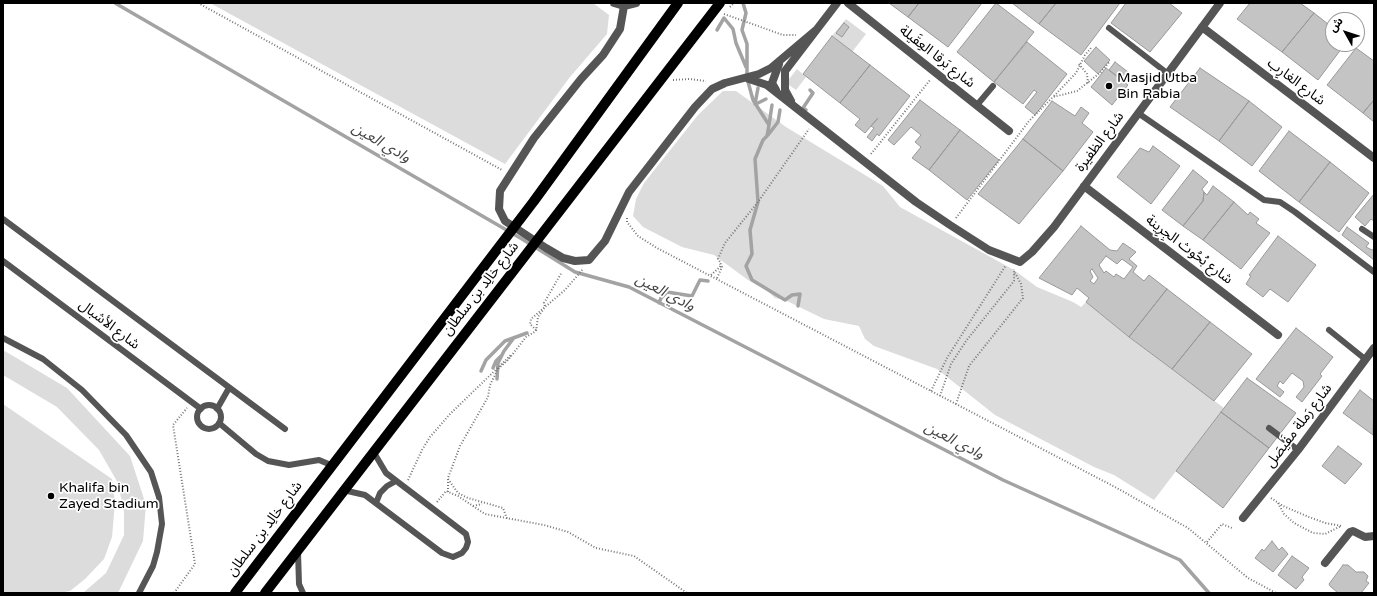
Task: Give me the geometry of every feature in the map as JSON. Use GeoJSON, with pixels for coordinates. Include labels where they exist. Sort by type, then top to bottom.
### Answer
{"type":"FeatureCollection","features":[{"type":"Feature","properties":{"kind":"main road","name":"شارع خالِد بن سلطان"},"geometry":{"type":"LineString","coordinates":[[235,593],[331,465],[534,201],[678,3]]}},
{"type":"Feature","properties":{"kind":"main road","name":"شارع خالِد بن سلطان"},"geometry":{"type":"LineString","coordinates":[[265,593],[720,3]]}},
{"type":"Feature","properties":{"kind":"street"},"geometry":{"type":"LineString","coordinates":[[614,3],[624,6],[636,3]]}},
{"type":"Feature","properties":{"kind":"street"},"geometry":{"type":"LineString","coordinates":[[703,24],[725,3]]}},
{"type":"Feature","properties":{"kind":"street"},"geometry":{"type":"LineString","coordinates":[[793,105],[785,90],[785,71],[836,3]]}},
{"type":"Feature","properties":{"kind":"street","name":"شارع بَرقا العِقَيلة"},"geometry":{"type":"LineString","coordinates":[[848,3],[1010,131]]}},
{"type":"Feature","properties":{"kind":"street","name":"شارع الظفيرة"},"geometry":{"type":"LineString","coordinates":[[1007,258],[1020,262],[1032,252],[1054,226],[1220,3]]}},
{"type":"Feature","properties":{"kind":"street"},"geometry":{"type":"LineString","coordinates":[[624,6],[620,29],[603,54],[534,138],[500,191],[499,209],[505,221],[563,258],[575,261],[589,260],[605,241],[629,192],[695,107],[712,89],[725,83],[747,78],[771,68],[782,60]]}},
{"type":"Feature","properties":{"kind":"street","name":"شارع الغارِب"},"geometry":{"type":"LineString","coordinates":[[1202,27],[1374,158]]}},
{"type":"Feature","properties":{"kind":"street"},"geometry":{"type":"LineString","coordinates":[[777,92],[772,83],[776,66],[816,30]]}},
{"type":"Feature","properties":{"kind":"street"},"geometry":{"type":"LineString","coordinates":[[747,78],[763,82],[916,202],[990,250],[1007,258]]}},
{"type":"Feature","properties":{"kind":"street","name":"شارع بُحُوث الجِرِينة"},"geometry":{"type":"LineString","coordinates":[[1084,186],[1278,335]]}},
{"type":"Feature","properties":{"kind":"street","name":"شارع رَملة مفَيصَل"},"geometry":{"type":"LineString","coordinates":[[1243,518],[1298,450],[1374,348]]}},
{"type":"Feature","properties":{"kind":"street"},"geometry":{"type":"LineString","coordinates":[[1325,563],[1350,532],[1353,531],[1366,537],[1374,536]]}},
{"type":"Feature","properties":{"kind":"lane"},"geometry":{"type":"LineString","coordinates":[[1109,28],[1168,73]]}},
{"type":"Feature","properties":{"kind":"lane"},"geometry":{"type":"LineString","coordinates":[[977,105],[993,86]]}},
{"type":"Feature","properties":{"kind":"lane"},"geometry":{"type":"LineString","coordinates":[[1138,114],[1264,200],[1280,202],[1295,212],[1374,272]]}},
{"type":"Feature","properties":{"kind":"lane"},"geometry":{"type":"LineString","coordinates":[[3,219],[285,429]]}},
{"type":"Feature","properties":{"kind":"lane"},"geometry":{"type":"LineString","coordinates":[[1362,229],[1374,237]]}},
{"type":"Feature","properties":{"kind":"lane","name":"شارع الأشبال"},"geometry":{"type":"LineString","coordinates":[[3,261],[201,409]]}},
{"type":"Feature","properties":{"kind":"lane"},"geometry":{"type":"LineString","coordinates":[[1329,330],[1365,359]]}},
{"type":"Feature","properties":{"kind":"lane"},"geometry":{"type":"LineString","coordinates":[[3,338],[43,359],[82,390],[126,435],[151,472],[159,497],[162,524],[155,559],[139,593]]}},
{"type":"Feature","properties":{"kind":"lane"},"geometry":{"type":"LineString","coordinates":[[217,408],[229,388]]}},
{"type":"Feature","properties":{"kind":"lane"},"geometry":{"type":"LineString","coordinates":[[211,406],[217,408],[221,417],[219,423],[214,428],[203,427],[198,419],[201,409],[211,406]]}},
{"type":"Feature","properties":{"kind":"lane"},"geometry":{"type":"LineString","coordinates":[[219,423],[256,454],[268,461],[289,465],[318,460],[331,465]]}},
{"type":"Feature","properties":{"kind":"lane"},"geometry":{"type":"LineString","coordinates":[[1269,428],[1298,450]]}},
{"type":"Feature","properties":{"kind":"lane"},"geometry":{"type":"LineString","coordinates":[[344,490],[365,495],[442,553],[453,557],[462,553],[466,548],[468,542],[466,534],[386,473],[373,451]]}},
{"type":"Feature","properties":{"kind":"lane"},"geometry":{"type":"LineString","coordinates":[[376,503],[380,493],[387,486],[396,481]]}},
{"type":"Feature","properties":{"kind":"lane"},"geometry":{"type":"LineString","coordinates":[[298,550],[299,584],[303,593]]}},
{"type":"Feature","properties":{"kind":"path"},"geometry":{"type":"LineString","coordinates":[[198,3],[502,170]]}},
{"type":"Feature","properties":{"kind":"path"},"geometry":{"type":"LineString","coordinates":[[723,14],[783,35],[801,35],[816,30]]}},
{"type":"Feature","properties":{"kind":"path"},"geometry":{"type":"LineString","coordinates":[[950,225],[973,198],[1029,121],[1076,73],[1079,64],[1092,46]]}},
{"type":"Feature","properties":{"kind":"path"},"geometry":{"type":"LineString","coordinates":[[1053,97],[1077,91],[1088,84],[1110,61]]}},
{"type":"Feature","properties":{"kind":"path"},"geometry":{"type":"LineString","coordinates":[[1079,64],[1087,74],[1088,84]]}},
{"type":"Feature","properties":{"kind":"path"},"geometry":{"type":"LineString","coordinates":[[865,162],[936,72]]}},
{"type":"Feature","properties":{"kind":"path"},"geometry":{"type":"LineString","coordinates":[[672,81],[689,79],[711,81]]}},
{"type":"Feature","properties":{"kind":"path"},"geometry":{"type":"LineString","coordinates":[[717,278],[722,267],[718,259],[725,243],[758,202],[792,151],[814,122]]}},
{"type":"Feature","properties":{"kind":"path"},"geometry":{"type":"LineString","coordinates":[[627,215],[627,222],[638,236],[657,248],[717,278],[1172,519],[1207,542],[1248,578],[1276,593]]}},
{"type":"Feature","properties":{"kind":"path"},"geometry":{"type":"LineString","coordinates":[[956,404],[969,366],[1023,298],[1021,284],[1014,270],[1014,266],[1007,258]]}},
{"type":"Feature","properties":{"kind":"path"},"geometry":{"type":"LineString","coordinates":[[931,391],[947,358],[1006,266],[1007,258]]}},
{"type":"Feature","properties":{"kind":"path"},"geometry":{"type":"LineString","coordinates":[[536,331],[530,324],[531,319],[565,290],[574,277],[580,274],[589,260]]}},
{"type":"Feature","properties":{"kind":"path"},"geometry":{"type":"LineString","coordinates":[[711,275],[720,264]]}},
{"type":"Feature","properties":{"kind":"path"},"geometry":{"type":"LineString","coordinates":[[940,396],[951,364],[966,341],[1014,281],[1014,270]]}},
{"type":"Feature","properties":{"kind":"path"},"geometry":{"type":"LineString","coordinates":[[536,331],[538,318],[545,307],[544,303],[562,272]]}},
{"type":"Feature","properties":{"kind":"path"},"geometry":{"type":"LineString","coordinates":[[448,492],[448,478],[468,430],[488,397],[490,385],[498,369],[508,360],[526,337],[536,331]]}},
{"type":"Feature","properties":{"kind":"path"},"geometry":{"type":"LineString","coordinates":[[405,487],[422,450],[430,437],[450,414],[515,351]]}},
{"type":"Feature","properties":{"kind":"path"},"geometry":{"type":"LineString","coordinates":[[174,593],[195,564],[173,425],[192,402]]}},
{"type":"Feature","properties":{"kind":"path"},"geometry":{"type":"LineString","coordinates":[[448,478],[450,484],[458,493],[468,498],[503,508],[507,519]]}},
{"type":"Feature","properties":{"kind":"path"},"geometry":{"type":"LineString","coordinates":[[433,508],[446,491],[448,492]]}},
{"type":"Feature","properties":{"kind":"path"},"geometry":{"type":"LineString","coordinates":[[448,492],[485,514],[544,525],[568,532],[596,548],[634,556],[687,593]]}},
{"type":"Feature","properties":{"kind":"path"},"geometry":{"type":"LineString","coordinates":[[1263,492],[1277,502],[1325,523],[1347,527]]}},
{"type":"Feature","properties":{"kind":"path"},"geometry":{"type":"LineString","coordinates":[[1277,502],[1284,514],[1294,523],[1313,533],[1325,534],[1341,526]]}},
{"type":"Feature","properties":{"kind":"path"},"geometry":{"type":"LineString","coordinates":[[473,506],[477,504],[487,504]]}},
{"type":"Feature","properties":{"kind":"path"},"geometry":{"type":"LineString","coordinates":[[1207,542],[1222,524],[1232,528]]}},
{"type":"Feature","properties":{"kind":"shaded area"},"geometry":{"type":"Polygon","coordinates":[[[210,3],[593,3],[609,15],[607,34],[570,77],[505,164],[210,3]]]}},
{"type":"Feature","properties":{"kind":"shaded area"},"geometry":{"type":"Polygon","coordinates":[[[846,19],[866,34],[852,52],[832,36],[846,19]]]}},
{"type":"Feature","properties":{"kind":"shaded area"},"geometry":{"type":"Polygon","coordinates":[[[797,69],[806,77],[796,90],[786,83],[797,69]]]}},
{"type":"Feature","properties":{"kind":"shaded area"},"geometry":{"type":"Polygon","coordinates":[[[723,91],[736,91],[786,127],[883,186],[900,207],[1014,270],[1037,287],[1073,302],[1081,307],[1086,302],[1129,337],[1224,408],[1154,500],[1114,475],[1094,467],[995,415],[937,369],[874,346],[865,339],[859,326],[824,319],[785,300],[775,298],[763,287],[748,280],[714,255],[682,247],[643,227],[633,216],[636,199],[644,183],[698,115],[723,91]]]}},
{"type":"Feature","properties":{"kind":"shaded area"},"geometry":{"type":"Polygon","coordinates":[[[3,350],[67,388],[130,456],[146,505],[143,541],[118,593],[83,593],[106,573],[124,535],[124,512],[118,483],[99,450],[57,407],[3,375],[3,350]]]}},
{"type":"Feature","properties":{"kind":"shaded area","name":"Khalifa bin Zayed Stadium"},"geometry":{"type":"Polygon","coordinates":[[[3,404],[112,479],[115,502],[112,537],[104,559],[85,579],[70,591],[60,593],[3,593],[3,404]]]}},
{"type":"Feature","properties":{"kind":"building"},"geometry":{"type":"Polygon","coordinates":[[[889,3],[919,3],[908,17],[889,3]]]}},
{"type":"Feature","properties":{"kind":"building"},"geometry":{"type":"Polygon","coordinates":[[[919,3],[982,3],[948,47],[908,17],[919,3]]]}},
{"type":"Feature","properties":{"kind":"building"},"geometry":{"type":"Polygon","coordinates":[[[996,3],[1034,32],[994,82],[957,52],[996,3]]]}},
{"type":"Feature","properties":{"kind":"building"},"geometry":{"type":"Polygon","coordinates":[[[1012,3],[1056,3],[1039,24],[1012,3]]]}},
{"type":"Feature","properties":{"kind":"building"},"geometry":{"type":"Polygon","coordinates":[[[1056,3],[1120,3],[1081,55],[1039,24],[1056,3]]]}},
{"type":"Feature","properties":{"kind":"building"},"geometry":{"type":"Polygon","coordinates":[[[1126,3],[1169,3],[1182,13],[1150,52],[1111,23],[1126,3]]]}},
{"type":"Feature","properties":{"kind":"building"},"geometry":{"type":"Polygon","coordinates":[[[1250,3],[1300,3],[1314,13],[1282,52],[1237,19],[1250,3]]]}},
{"type":"Feature","properties":{"kind":"building"},"geometry":{"type":"Polygon","coordinates":[[[1314,13],[1325,22],[1325,52],[1339,52],[1318,80],[1282,52],[1314,13]]]}},
{"type":"Feature","properties":{"kind":"building"},"geometry":{"type":"Polygon","coordinates":[[[844,23],[849,27],[842,37],[836,33],[844,23]]]}},
{"type":"Feature","properties":{"kind":"building"},"geometry":{"type":"Polygon","coordinates":[[[832,36],[870,65],[840,103],[803,74],[832,36]]]}},
{"type":"Feature","properties":{"kind":"building"},"geometry":{"type":"Polygon","coordinates":[[[1027,42],[1067,74],[1035,115],[1025,107],[1037,92],[1034,90],[1023,104],[994,82],[1027,42]]]}},
{"type":"Feature","properties":{"kind":"building"},"geometry":{"type":"Polygon","coordinates":[[[1096,47],[1110,60],[1098,74],[1084,61],[1096,47]]]}},
{"type":"Feature","properties":{"kind":"building"},"geometry":{"type":"Polygon","coordinates":[[[1353,52],[1362,52],[1374,61],[1374,100],[1363,113],[1327,85],[1353,52]]]}},
{"type":"Feature","properties":{"kind":"building"},"geometry":{"type":"Polygon","coordinates":[[[1115,62],[1128,72],[1122,80],[1109,70],[1115,62]]]}},
{"type":"Feature","properties":{"kind":"building"},"geometry":{"type":"Polygon","coordinates":[[[870,65],[910,96],[879,136],[877,134],[872,141],[867,137],[874,128],[871,126],[865,133],[855,125],[860,119],[840,103],[870,65]]]}},
{"type":"Feature","properties":{"kind":"building","name":"Masjid Utba Bin Rabia"},"geometry":{"type":"Polygon","coordinates":[[[1106,68],[1128,85],[1112,105],[1091,87],[1106,68]]]}},
{"type":"Feature","properties":{"kind":"building"},"geometry":{"type":"Polygon","coordinates":[[[1200,68],[1249,101],[1219,141],[1170,107],[1200,68]]]}},
{"type":"Feature","properties":{"kind":"building"},"geometry":{"type":"Polygon","coordinates":[[[920,100],[960,130],[929,170],[912,158],[921,147],[915,142],[921,135],[911,127],[894,145],[888,140],[920,100]]]}},
{"type":"Feature","properties":{"kind":"building"},"geometry":{"type":"Polygon","coordinates":[[[1374,100],[1374,122],[1363,113],[1374,100]]]}},
{"type":"Feature","properties":{"kind":"building"},"geometry":{"type":"Polygon","coordinates":[[[1052,101],[1075,116],[1081,107],[1089,113],[1082,123],[1093,132],[1063,171],[1023,139],[1052,101]]]}},
{"type":"Feature","properties":{"kind":"building"},"geometry":{"type":"Polygon","coordinates":[[[1249,101],[1282,127],[1252,166],[1219,141],[1249,101]]]}},
{"type":"Feature","properties":{"kind":"building"},"geometry":{"type":"Polygon","coordinates":[[[960,130],[999,160],[967,200],[929,170],[960,130]]]}},
{"type":"Feature","properties":{"kind":"building"},"geometry":{"type":"Polygon","coordinates":[[[1289,131],[1330,162],[1299,202],[1259,171],[1289,131]]]}},
{"type":"Feature","properties":{"kind":"building"},"geometry":{"type":"Polygon","coordinates":[[[1023,139],[1063,171],[1019,224],[978,194],[1023,139]]]}},
{"type":"Feature","properties":{"kind":"building"},"geometry":{"type":"Polygon","coordinates":[[[1153,146],[1180,166],[1151,204],[1117,177],[1140,148],[1149,152],[1153,146]]]}},
{"type":"Feature","properties":{"kind":"building"},"geometry":{"type":"Polygon","coordinates":[[[1330,162],[1369,193],[1339,232],[1299,202],[1330,162]]]}},
{"type":"Feature","properties":{"kind":"building"},"geometry":{"type":"Polygon","coordinates":[[[1193,170],[1208,182],[1202,189],[1204,192],[1203,201],[1183,226],[1162,210],[1193,170]]]}},
{"type":"Feature","properties":{"kind":"building"},"geometry":{"type":"Polygon","coordinates":[[[1213,186],[1234,202],[1203,240],[1183,226],[1203,201],[1204,192],[1207,195],[1213,186]]]}},
{"type":"Feature","properties":{"kind":"building"},"geometry":{"type":"Polygon","coordinates":[[[1374,194],[1374,221],[1371,219],[1365,226],[1355,217],[1374,194]]]}},
{"type":"Feature","properties":{"kind":"building"},"geometry":{"type":"Polygon","coordinates":[[[1234,202],[1248,215],[1250,212],[1259,219],[1256,223],[1270,233],[1241,269],[1203,240],[1234,202]]]}},
{"type":"Feature","properties":{"kind":"building"},"geometry":{"type":"Polygon","coordinates":[[[1081,226],[1110,250],[1117,251],[1123,243],[1136,252],[1129,259],[1137,266],[1133,272],[1144,281],[1149,275],[1167,289],[1129,337],[1086,302],[1089,298],[1077,288],[1072,295],[1039,278],[1081,226]],[[1106,256],[1099,265],[1104,273],[1106,271],[1114,277],[1116,274],[1124,279],[1133,267],[1122,259],[1117,264],[1106,256]],[[1092,269],[1090,271],[1093,277],[1090,281],[1094,284],[1098,278],[1092,269]]]}},
{"type":"Feature","properties":{"kind":"building"},"geometry":{"type":"Polygon","coordinates":[[[1347,227],[1369,243],[1366,247],[1372,250],[1374,249],[1374,260],[1342,235],[1347,227]]]}},
{"type":"Feature","properties":{"kind":"building"},"geometry":{"type":"Polygon","coordinates":[[[1278,236],[1316,265],[1288,302],[1270,289],[1263,297],[1246,284],[1251,276],[1249,275],[1278,236]]]}},
{"type":"Feature","properties":{"kind":"building"},"geometry":{"type":"Polygon","coordinates":[[[1167,289],[1210,322],[1172,369],[1129,337],[1167,289]]]}},
{"type":"Feature","properties":{"kind":"building"},"geometry":{"type":"Polygon","coordinates":[[[1210,322],[1252,354],[1214,401],[1172,369],[1210,322]]]}},
{"type":"Feature","properties":{"kind":"building"},"geometry":{"type":"Polygon","coordinates":[[[1296,328],[1333,357],[1320,374],[1322,376],[1302,402],[1296,397],[1304,387],[1303,381],[1292,373],[1283,384],[1280,381],[1277,386],[1284,392],[1280,397],[1256,379],[1296,328]]]}},
{"type":"Feature","properties":{"kind":"building"},"geometry":{"type":"Polygon","coordinates":[[[1247,378],[1296,413],[1269,448],[1221,412],[1247,378]]]}},
{"type":"Feature","properties":{"kind":"building"},"geometry":{"type":"Polygon","coordinates":[[[1360,390],[1374,401],[1373,435],[1343,413],[1360,390]]]}},
{"type":"Feature","properties":{"kind":"building"},"geometry":{"type":"Polygon","coordinates":[[[1221,412],[1269,448],[1223,508],[1176,471],[1221,412]]]}},
{"type":"Feature","properties":{"kind":"building"},"geometry":{"type":"Polygon","coordinates":[[[1338,446],[1362,464],[1345,484],[1322,466],[1338,446]]]}},
{"type":"Feature","properties":{"kind":"building"},"geometry":{"type":"Polygon","coordinates":[[[1272,541],[1279,550],[1282,547],[1288,554],[1273,572],[1255,558],[1262,549],[1264,551],[1272,541]]]}},
{"type":"Feature","properties":{"kind":"building"},"geometry":{"type":"Polygon","coordinates":[[[1292,556],[1309,568],[1302,577],[1304,580],[1296,589],[1278,575],[1292,556]]]}},
{"type":"Feature","properties":{"kind":"building"},"geometry":{"type":"Polygon","coordinates":[[[1343,565],[1348,565],[1356,572],[1364,572],[1368,576],[1366,581],[1369,583],[1361,593],[1338,593],[1330,586],[1329,584],[1343,565]]]}},
{"type":"Feature","properties":{"kind":"waterway","name":"وادي العين"},"geometry":{"type":"LineString","coordinates":[[115,3],[522,239],[575,272],[629,287],[1003,480],[1180,560],[1209,593]]}},
{"type":"Feature","properties":{"kind":"waterway"},"geometry":{"type":"LineString","coordinates":[[743,3],[746,13],[742,30],[747,44],[747,78],[753,100],[769,125],[767,136],[763,140],[755,159],[758,202],[750,230],[752,254],[746,266],[752,280],[785,300],[792,295],[800,294],[798,306]]}},
{"type":"Feature","properties":{"kind":"waterway"},"geometry":{"type":"LineString","coordinates":[[717,30],[724,18],[733,29],[736,43],[746,67]]}},
{"type":"Feature","properties":{"kind":"waterway"},"geometry":{"type":"LineString","coordinates":[[755,104],[758,88]]}},
{"type":"Feature","properties":{"kind":"waterway"},"geometry":{"type":"LineString","coordinates":[[806,110],[803,108],[813,93],[810,90]]}},
{"type":"Feature","properties":{"kind":"waterway"},"geometry":{"type":"LineString","coordinates":[[756,104],[766,99]]}},
{"type":"Feature","properties":{"kind":"waterway"},"geometry":{"type":"LineString","coordinates":[[769,125],[772,105]]}},
{"type":"Feature","properties":{"kind":"waterway"},"geometry":{"type":"LineString","coordinates":[[768,135],[778,122],[780,110]]}},
{"type":"Feature","properties":{"kind":"waterway"},"geometry":{"type":"LineString","coordinates":[[659,303],[661,298],[667,292],[692,296],[700,280],[708,281]]}},
{"type":"Feature","properties":{"kind":"waterway"},"geometry":{"type":"LineString","coordinates":[[481,371],[486,360],[505,341],[527,333]]}},
{"type":"Feature","properties":{"kind":"waterway"},"geometry":{"type":"LineString","coordinates":[[497,379],[498,363],[504,351],[513,339]]}},
{"type":"Feature","properties":{"kind":"waterway"},"geometry":{"type":"LineString","coordinates":[[493,368],[496,361],[501,356]]}},
{"type":"Feature","properties":{"kind":"place","name":"Masjid Utba Bin Rabia"},"geometry":{"type":"Point","coordinates":[1109,86]}},
{"type":"Feature","properties":{"kind":"place","name":"Khalifa bin Zayed Stadium"},"geometry":{"type":"Point","coordinates":[51,496]}}]}
